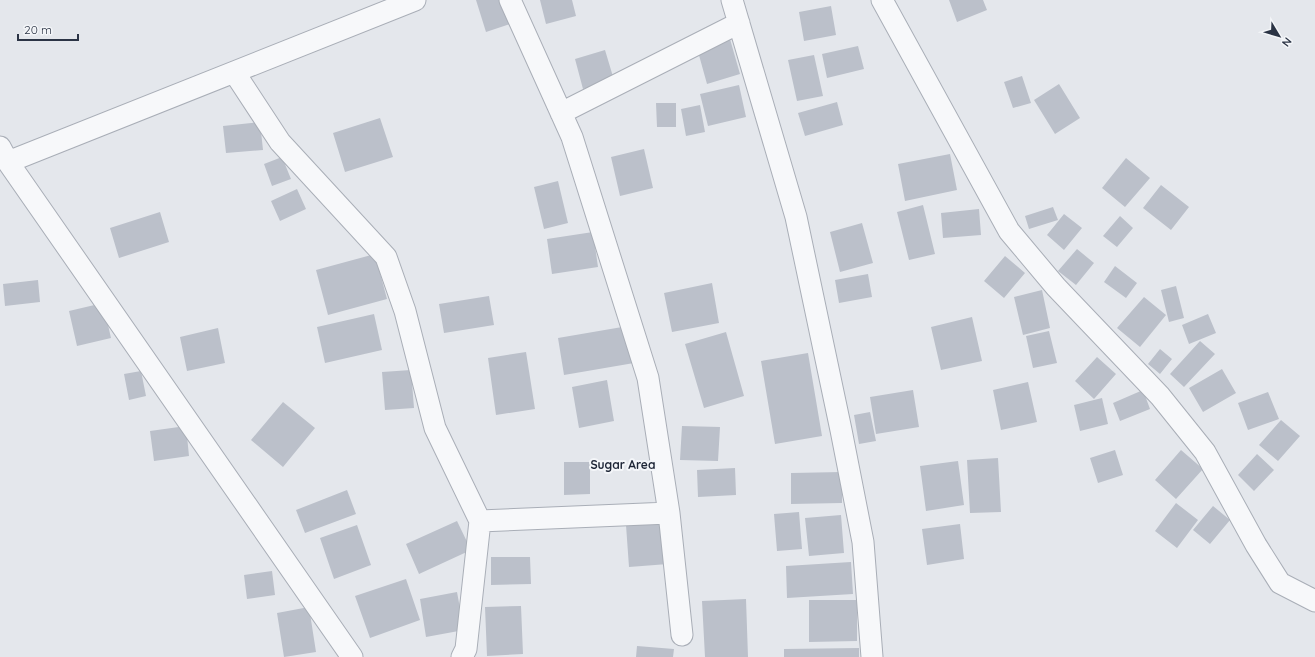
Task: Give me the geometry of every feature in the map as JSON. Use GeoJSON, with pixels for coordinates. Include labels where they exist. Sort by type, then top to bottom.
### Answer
{"type":"FeatureCollection","features":[{"type":"Feature","properties":{"kind":"street"},"geometry":{"type":"LineString","coordinates":[[352,657],[4,155],[234,72],[415,0]]}},
{"type":"Feature","properties":{"kind":"street"},"geometry":{"type":"LineString","coordinates":[[510,0],[572,137],[648,378],[669,513],[682,635]]}},
{"type":"Feature","properties":{"kind":"street"},"geometry":{"type":"LineString","coordinates":[[732,0],[796,217],[863,542],[872,657]]}},
{"type":"Feature","properties":{"kind":"street"},"geometry":{"type":"LineString","coordinates":[[882,0],[1009,231],[1056,287],[1160,396],[1205,452],[1256,545],[1280,583],[1315,601]]}},
{"type":"Feature","properties":{"kind":"street"},"geometry":{"type":"LineString","coordinates":[[561,113],[739,23]]}},
{"type":"Feature","properties":{"kind":"street"},"geometry":{"type":"LineString","coordinates":[[234,72],[280,142],[386,257],[405,311],[434,428],[480,521],[466,649],[462,657]]}},
{"type":"Feature","properties":{"kind":"street"},"geometry":{"type":"LineString","coordinates":[[480,521],[669,513]]}},
{"type":"Feature","properties":{"kind":"building"},"geometry":{"type":"Polygon","coordinates":[[[476,0],[505,0],[513,23],[486,32],[476,0]]]}},
{"type":"Feature","properties":{"kind":"building"},"geometry":{"type":"Polygon","coordinates":[[[540,0],[572,0],[576,16],[546,24],[540,0]]]}},
{"type":"Feature","properties":{"kind":"building"},"geometry":{"type":"Polygon","coordinates":[[[949,0],[983,0],[987,10],[957,22],[949,0]]]}},
{"type":"Feature","properties":{"kind":"building"},"geometry":{"type":"Polygon","coordinates":[[[831,6],[836,35],[804,41],[799,12],[831,6]]]}},
{"type":"Feature","properties":{"kind":"building"},"geometry":{"type":"Polygon","coordinates":[[[730,39],[740,74],[707,84],[697,48],[730,39]]]}},
{"type":"Feature","properties":{"kind":"building"},"geometry":{"type":"Polygon","coordinates":[[[858,46],[864,69],[827,78],[822,54],[858,46]]]}},
{"type":"Feature","properties":{"kind":"building"},"geometry":{"type":"Polygon","coordinates":[[[605,50],[614,80],[583,89],[575,59],[605,50]]]}},
{"type":"Feature","properties":{"kind":"building"},"geometry":{"type":"Polygon","coordinates":[[[814,55],[823,96],[797,101],[788,60],[814,55]]]}},
{"type":"Feature","properties":{"kind":"building"},"geometry":{"type":"Polygon","coordinates":[[[1022,76],[1031,103],[1013,108],[1004,82],[1022,76]]]}},
{"type":"Feature","properties":{"kind":"building"},"geometry":{"type":"Polygon","coordinates":[[[1059,84],[1080,118],[1055,134],[1034,100],[1059,84]]]}},
{"type":"Feature","properties":{"kind":"building"},"geometry":{"type":"Polygon","coordinates":[[[739,85],[746,117],[708,126],[700,94],[739,85]]]}},
{"type":"Feature","properties":{"kind":"building"},"geometry":{"type":"Polygon","coordinates":[[[837,102],[843,125],[805,136],[798,113],[837,102]]]}},
{"type":"Feature","properties":{"kind":"building"},"geometry":{"type":"Polygon","coordinates":[[[656,103],[676,103],[676,127],[657,127],[656,103]]]}},
{"type":"Feature","properties":{"kind":"building"},"geometry":{"type":"Polygon","coordinates":[[[700,105],[705,132],[686,136],[681,109],[700,105]]]}},
{"type":"Feature","properties":{"kind":"building"},"geometry":{"type":"Polygon","coordinates":[[[380,118],[393,157],[345,172],[333,133],[380,118]]]}},
{"type":"Feature","properties":{"kind":"building"},"geometry":{"type":"Polygon","coordinates":[[[260,122],[263,150],[226,153],[223,126],[260,122]]]}},
{"type":"Feature","properties":{"kind":"building"},"geometry":{"type":"Polygon","coordinates":[[[644,149],[653,188],[620,196],[611,157],[644,149]]]}},
{"type":"Feature","properties":{"kind":"building"},"geometry":{"type":"Polygon","coordinates":[[[950,154],[957,190],[905,201],[898,164],[950,154]]]}},
{"type":"Feature","properties":{"kind":"building"},"geometry":{"type":"Polygon","coordinates":[[[282,157],[291,179],[272,186],[264,164],[282,157]]]}},
{"type":"Feature","properties":{"kind":"building"},"geometry":{"type":"Polygon","coordinates":[[[1126,158],[1150,178],[1125,207],[1102,188],[1126,158]]]}},
{"type":"Feature","properties":{"kind":"building"},"geometry":{"type":"Polygon","coordinates":[[[558,181],[568,223],[544,229],[534,187],[558,181]]]}},
{"type":"Feature","properties":{"kind":"building"},"geometry":{"type":"Polygon","coordinates":[[[1161,185],[1189,207],[1171,230],[1143,208],[1161,185]]]}},
{"type":"Feature","properties":{"kind":"building"},"geometry":{"type":"Polygon","coordinates":[[[297,189],[306,209],[280,221],[271,201],[297,189]]]}},
{"type":"Feature","properties":{"kind":"building"},"geometry":{"type":"Polygon","coordinates":[[[923,205],[935,254],[909,260],[897,212],[923,205]]]}},
{"type":"Feature","properties":{"kind":"building"},"geometry":{"type":"Polygon","coordinates":[[[1053,207],[1058,220],[1029,229],[1025,216],[1053,207]]]}},
{"type":"Feature","properties":{"kind":"building"},"geometry":{"type":"Polygon","coordinates":[[[979,209],[981,235],[943,238],[941,213],[979,209]]]}},
{"type":"Feature","properties":{"kind":"building"},"geometry":{"type":"Polygon","coordinates":[[[160,212],[169,242],[119,258],[110,228],[160,212]]]}},
{"type":"Feature","properties":{"kind":"building"},"geometry":{"type":"Polygon","coordinates":[[[1064,214],[1082,228],[1064,250],[1047,235],[1064,214]]]}},
{"type":"Feature","properties":{"kind":"building"},"geometry":{"type":"Polygon","coordinates":[[[1120,216],[1133,228],[1117,247],[1103,236],[1120,216]]]}},
{"type":"Feature","properties":{"kind":"building"},"geometry":{"type":"Polygon","coordinates":[[[862,223],[873,263],[840,272],[830,232],[862,223]]]}},
{"type":"Feature","properties":{"kind":"building"},"geometry":{"type":"Polygon","coordinates":[[[593,232],[598,267],[552,274],[547,239],[593,232]]]}},
{"type":"Feature","properties":{"kind":"building"},"geometry":{"type":"Polygon","coordinates":[[[1077,249],[1094,263],[1076,285],[1058,271],[1077,249]]]}},
{"type":"Feature","properties":{"kind":"building"},"geometry":{"type":"Polygon","coordinates":[[[375,254],[387,299],[328,315],[316,270],[375,254]]]}},
{"type":"Feature","properties":{"kind":"building"},"geometry":{"type":"Polygon","coordinates":[[[1005,256],[1025,273],[1004,298],[984,281],[1005,256]]]}},
{"type":"Feature","properties":{"kind":"building"},"geometry":{"type":"Polygon","coordinates":[[[1115,266],[1137,283],[1126,298],[1104,282],[1115,266]]]}},
{"type":"Feature","properties":{"kind":"building"},"geometry":{"type":"Polygon","coordinates":[[[868,274],[872,297],[839,303],[835,280],[868,274]]]}},
{"type":"Feature","properties":{"kind":"building"},"geometry":{"type":"Polygon","coordinates":[[[38,280],[40,302],[5,306],[3,284],[38,280]]]}},
{"type":"Feature","properties":{"kind":"building"},"geometry":{"type":"Polygon","coordinates":[[[712,283],[719,323],[672,332],[664,293],[712,283]]]}},
{"type":"Feature","properties":{"kind":"building"},"geometry":{"type":"Polygon","coordinates":[[[1176,286],[1184,318],[1169,322],[1161,290],[1176,286]]]}},
{"type":"Feature","properties":{"kind":"building"},"geometry":{"type":"Polygon","coordinates":[[[1042,290],[1050,328],[1023,335],[1014,297],[1042,290]]]}},
{"type":"Feature","properties":{"kind":"building"},"geometry":{"type":"Polygon","coordinates":[[[489,296],[494,325],[444,333],[439,304],[489,296]]]}},
{"type":"Feature","properties":{"kind":"building"},"geometry":{"type":"Polygon","coordinates":[[[1144,297],[1166,315],[1140,347],[1117,328],[1144,297]]]}},
{"type":"Feature","properties":{"kind":"building"},"geometry":{"type":"Polygon","coordinates":[[[103,303],[111,338],[77,346],[69,311],[103,303]]]}},
{"type":"Feature","properties":{"kind":"building"},"geometry":{"type":"Polygon","coordinates":[[[374,314],[382,350],[325,363],[317,327],[374,314]]]}},
{"type":"Feature","properties":{"kind":"building"},"geometry":{"type":"Polygon","coordinates":[[[1208,314],[1216,333],[1189,344],[1182,325],[1208,314]]]}},
{"type":"Feature","properties":{"kind":"building"},"geometry":{"type":"Polygon","coordinates":[[[972,317],[982,361],[941,370],[931,327],[972,317]]]}},
{"type":"Feature","properties":{"kind":"building"},"geometry":{"type":"Polygon","coordinates":[[[628,326],[634,363],[564,375],[558,338],[628,326]]]}},
{"type":"Feature","properties":{"kind":"building"},"geometry":{"type":"Polygon","coordinates":[[[218,328],[225,363],[187,371],[180,337],[218,328]]]}},
{"type":"Feature","properties":{"kind":"building"},"geometry":{"type":"Polygon","coordinates":[[[1049,331],[1057,363],[1033,368],[1026,336],[1049,331]]]}},
{"type":"Feature","properties":{"kind":"building"},"geometry":{"type":"Polygon","coordinates":[[[726,332],[744,396],[704,408],[685,344],[726,332]]]}},
{"type":"Feature","properties":{"kind":"building"},"geometry":{"type":"Polygon","coordinates":[[[1200,341],[1215,354],[1184,387],[1170,374],[1200,341]]]}},
{"type":"Feature","properties":{"kind":"building"},"geometry":{"type":"Polygon","coordinates":[[[1160,349],[1172,359],[1160,374],[1148,364],[1160,349]]]}},
{"type":"Feature","properties":{"kind":"building"},"geometry":{"type":"Polygon","coordinates":[[[526,352],[535,409],[496,415],[488,358],[526,352]]]}},
{"type":"Feature","properties":{"kind":"building"},"geometry":{"type":"Polygon","coordinates":[[[808,353],[822,436],[775,444],[761,361],[808,353]]]}},
{"type":"Feature","properties":{"kind":"building"},"geometry":{"type":"Polygon","coordinates":[[[1097,357],[1116,374],[1094,399],[1075,381],[1097,357]]]}},
{"type":"Feature","properties":{"kind":"building"},"geometry":{"type":"Polygon","coordinates":[[[1222,369],[1236,393],[1203,412],[1189,388],[1222,369]]]}},
{"type":"Feature","properties":{"kind":"building"},"geometry":{"type":"Polygon","coordinates":[[[411,370],[414,408],[385,410],[382,372],[411,370]]]}},
{"type":"Feature","properties":{"kind":"building"},"geometry":{"type":"Polygon","coordinates":[[[141,371],[146,396],[129,400],[124,374],[141,371]]]}},
{"type":"Feature","properties":{"kind":"building"},"geometry":{"type":"Polygon","coordinates":[[[607,380],[614,421],[579,428],[572,387],[607,380]]]}},
{"type":"Feature","properties":{"kind":"building"},"geometry":{"type":"Polygon","coordinates":[[[1028,382],[1037,422],[1001,430],[993,390],[1028,382]]]}},
{"type":"Feature","properties":{"kind":"building"},"geometry":{"type":"Polygon","coordinates":[[[913,390],[919,427],[876,434],[870,397],[913,390]]]}},
{"type":"Feature","properties":{"kind":"building"},"geometry":{"type":"Polygon","coordinates":[[[1143,390],[1150,409],[1120,421],[1113,403],[1143,390]]]}},
{"type":"Feature","properties":{"kind":"building"},"geometry":{"type":"Polygon","coordinates":[[[1268,392],[1279,419],[1248,430],[1238,403],[1268,392]]]}},
{"type":"Feature","properties":{"kind":"building"},"geometry":{"type":"Polygon","coordinates":[[[1102,398],[1108,424],[1080,431],[1074,405],[1102,398]]]}},
{"type":"Feature","properties":{"kind":"building"},"geometry":{"type":"Polygon","coordinates":[[[283,402],[315,428],[283,467],[251,440],[283,402]]]}},
{"type":"Feature","properties":{"kind":"building"},"geometry":{"type":"Polygon","coordinates":[[[870,412],[876,441],[859,444],[854,415],[870,412]]]}},
{"type":"Feature","properties":{"kind":"building"},"geometry":{"type":"Polygon","coordinates":[[[1281,420],[1300,436],[1278,461],[1259,445],[1281,420]]]}},
{"type":"Feature","properties":{"kind":"building"},"geometry":{"type":"Polygon","coordinates":[[[186,426],[189,456],[154,461],[150,431],[186,426]]]}},
{"type":"Feature","properties":{"kind":"building"},"geometry":{"type":"Polygon","coordinates":[[[682,426],[720,427],[718,461],[680,460],[682,426]]]}},
{"type":"Feature","properties":{"kind":"building"},"geometry":{"type":"Polygon","coordinates":[[[1115,450],[1123,475],[1098,483],[1090,458],[1115,450]]]}},
{"type":"Feature","properties":{"kind":"building"},"geometry":{"type":"Polygon","coordinates":[[[1181,450],[1203,469],[1176,499],[1155,480],[1181,450]]]}},
{"type":"Feature","properties":{"kind":"building"},"geometry":{"type":"Polygon","coordinates":[[[1257,454],[1274,470],[1254,491],[1238,475],[1257,454]]]}},
{"type":"Feature","properties":{"kind":"building"},"geometry":{"type":"Polygon","coordinates":[[[998,458],[1001,512],[970,513],[967,460],[998,458]]]}},
{"type":"Feature","properties":{"kind":"building"},"geometry":{"type":"Polygon","coordinates":[[[958,461],[964,505],[926,511],[920,466],[958,461]]]}},
{"type":"Feature","properties":{"kind":"building"},"geometry":{"type":"Polygon","coordinates":[[[564,462],[590,462],[590,494],[564,495],[564,462]]]}},
{"type":"Feature","properties":{"kind":"building"},"geometry":{"type":"Polygon","coordinates":[[[735,468],[736,495],[698,497],[697,470],[735,468]]]}},
{"type":"Feature","properties":{"kind":"building"},"geometry":{"type":"Polygon","coordinates":[[[842,472],[842,503],[791,504],[791,473],[842,472]]]}},
{"type":"Feature","properties":{"kind":"building"},"geometry":{"type":"Polygon","coordinates":[[[347,490],[356,514],[305,533],[296,510],[347,490]]]}},
{"type":"Feature","properties":{"kind":"building"},"geometry":{"type":"Polygon","coordinates":[[[1176,503],[1198,520],[1177,548],[1155,531],[1176,503]]]}},
{"type":"Feature","properties":{"kind":"building"},"geometry":{"type":"Polygon","coordinates":[[[1213,506],[1230,520],[1210,544],[1193,530],[1213,506]]]}},
{"type":"Feature","properties":{"kind":"building"},"geometry":{"type":"Polygon","coordinates":[[[799,512],[802,549],[777,551],[774,514],[799,512]]]}},
{"type":"Feature","properties":{"kind":"building"},"geometry":{"type":"Polygon","coordinates":[[[841,515],[844,553],[809,556],[805,518],[841,515]]]}},
{"type":"Feature","properties":{"kind":"building"},"geometry":{"type":"Polygon","coordinates":[[[457,521],[471,550],[419,574],[406,544],[457,521]]]}},
{"type":"Feature","properties":{"kind":"building"},"geometry":{"type":"Polygon","coordinates":[[[666,522],[668,564],[629,567],[626,525],[666,522]]]}},
{"type":"Feature","properties":{"kind":"building"},"geometry":{"type":"Polygon","coordinates":[[[960,524],[964,559],[927,565],[922,529],[960,524]]]}},
{"type":"Feature","properties":{"kind":"building"},"geometry":{"type":"Polygon","coordinates":[[[357,525],[371,565],[334,579],[320,538],[357,525]]]}},
{"type":"Feature","properties":{"kind":"building"},"geometry":{"type":"Polygon","coordinates":[[[491,557],[530,557],[531,584],[491,585],[491,557]]]}},
{"type":"Feature","properties":{"kind":"building"},"geometry":{"type":"Polygon","coordinates":[[[851,562],[853,594],[787,598],[786,566],[851,562]]]}},
{"type":"Feature","properties":{"kind":"building"},"geometry":{"type":"Polygon","coordinates":[[[272,571],[275,595],[247,599],[244,575],[272,571]]]}},
{"type":"Feature","properties":{"kind":"building"},"geometry":{"type":"Polygon","coordinates":[[[406,579],[420,620],[370,638],[355,596],[406,579]]]}},
{"type":"Feature","properties":{"kind":"building"},"geometry":{"type":"Polygon","coordinates":[[[457,592],[464,630],[426,637],[420,599],[457,592]]]}},
{"type":"Feature","properties":{"kind":"building"},"geometry":{"type":"Polygon","coordinates":[[[746,599],[748,657],[705,657],[702,601],[746,599]]]}},
{"type":"Feature","properties":{"kind":"building"},"geometry":{"type":"Polygon","coordinates":[[[809,600],[857,600],[857,641],[809,642],[809,600]]]}},
{"type":"Feature","properties":{"kind":"building"},"geometry":{"type":"Polygon","coordinates":[[[521,606],[523,654],[487,656],[485,607],[521,606]]]}},
{"type":"Feature","properties":{"kind":"building"},"geometry":{"type":"Polygon","coordinates":[[[309,607],[316,652],[284,657],[277,613],[309,607]]]}},
{"type":"Feature","properties":{"kind":"building"},"geometry":{"type":"Polygon","coordinates":[[[637,646],[674,649],[673,657],[636,657],[637,646]]]}},
{"type":"Feature","properties":{"kind":"building"},"geometry":{"type":"Polygon","coordinates":[[[859,648],[859,657],[784,657],[784,649],[859,648]]]}},
{"type":"Feature","properties":{"kind":"district","name":"Sugar Area"},"geometry":{"type":"Point","coordinates":[623,465]}}]}
